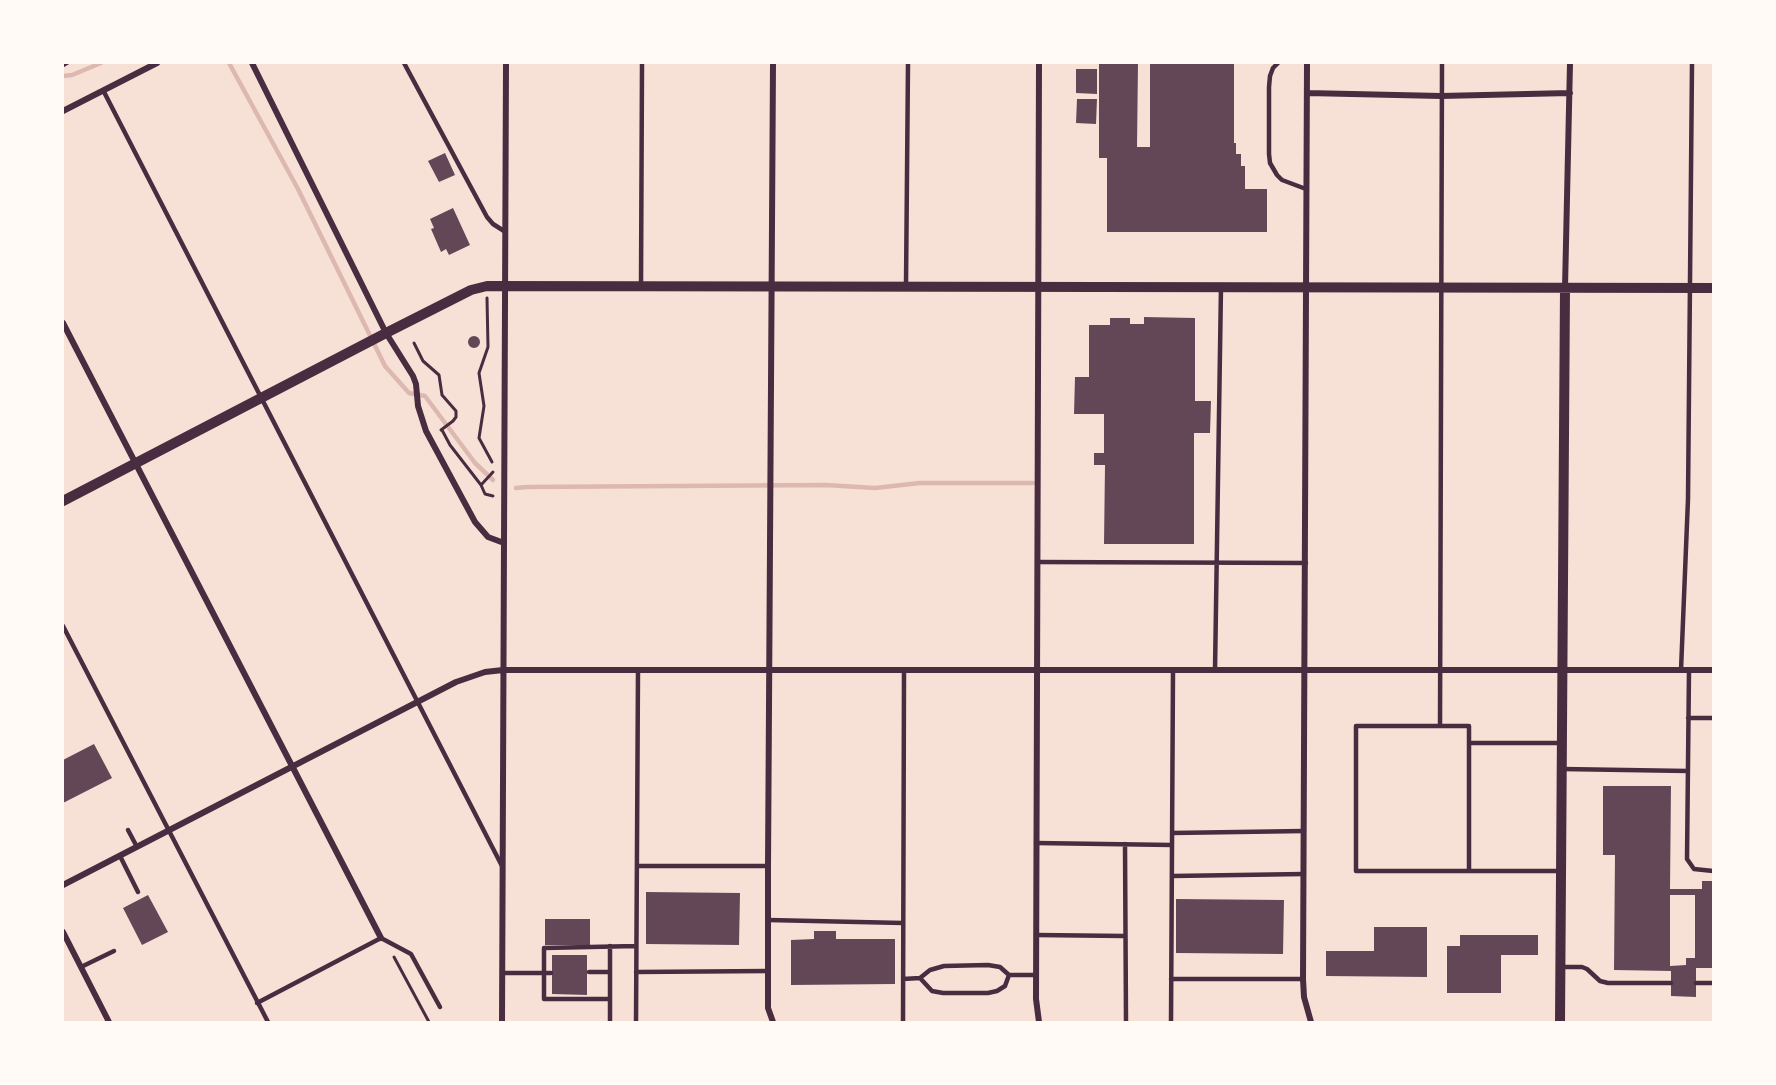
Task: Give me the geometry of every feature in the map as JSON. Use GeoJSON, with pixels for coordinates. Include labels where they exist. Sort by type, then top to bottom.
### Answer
{"type":"FeatureCollection","features":[{"type":"Feature","properties":{"kind":"street"},"geometry":{"type":"LineString","coordinates":[[63,111],[157,63]]}},
{"type":"Feature","properties":{"kind":"street"},"geometry":{"type":"LineString","coordinates":[[252,63],[382,335],[413,376],[426,431],[474,522],[488,537],[504,543]]}},
{"type":"Feature","properties":{"kind":"street"},"geometry":{"type":"LineString","coordinates":[[502,1022],[506,63]]}},
{"type":"Feature","properties":{"kind":"street"},"geometry":{"type":"LineString","coordinates":[[773,63],[768,866],[768,1008],[773,1022]]}},
{"type":"Feature","properties":{"kind":"street"},"geometry":{"type":"LineString","coordinates":[[1039,63],[1036,671],[1036,999],[1039,1022]]}},
{"type":"Feature","properties":{"kind":"street"},"geometry":{"type":"LineString","coordinates":[[1307,63],[1303,980],[1311,1022]]}},
{"type":"Feature","properties":{"kind":"street"},"geometry":{"type":"LineString","coordinates":[[1560,1022],[1565,288],[1570,63]]}},
{"type":"Feature","properties":{"kind":"street"},"geometry":{"type":"LineString","coordinates":[[1307,93],[1441,96],[1570,93]]}},
{"type":"Feature","properties":{"kind":"street"},"geometry":{"type":"LineString","coordinates":[[63,501],[382,335],[471,290],[487,286],[1713,288]]}},
{"type":"Feature","properties":{"kind":"street"},"geometry":{"type":"LineString","coordinates":[[63,323],[381,939]]}},
{"type":"Feature","properties":{"kind":"street"},"geometry":{"type":"LineString","coordinates":[[63,885],[417,702],[471,676],[503,670],[1713,670]]}},
{"type":"Feature","properties":{"kind":"street"},"geometry":{"type":"LineString","coordinates":[[63,932],[109,1022]]}},
{"type":"Feature","properties":{"kind":"lane"},"geometry":{"type":"LineString","coordinates":[[404,63],[488,217],[493,224],[504,231]]}},
{"type":"Feature","properties":{"kind":"lane"},"geometry":{"type":"LineString","coordinates":[[641,286],[642,63]]}},
{"type":"Feature","properties":{"kind":"lane"},"geometry":{"type":"LineString","coordinates":[[906,287],[908,63]]}},
{"type":"Feature","properties":{"kind":"lane"},"geometry":{"type":"LineString","coordinates":[[1278,63],[1273,68],[1269,87],[1270,163],[1282,180],[1306,189]]}},
{"type":"Feature","properties":{"kind":"lane"},"geometry":{"type":"LineString","coordinates":[[1440,726],[1442,63]]}},
{"type":"Feature","properties":{"kind":"lane"},"geometry":{"type":"LineString","coordinates":[[1692,63],[1685,669],[1688,718],[1687,859],[1694,869],[1713,871]]}},
{"type":"Feature","properties":{"kind":"lane"},"geometry":{"type":"LineString","coordinates":[[103,90],[502,866]]}},
{"type":"Feature","properties":{"kind":"lane"},"geometry":{"type":"LineString","coordinates":[[1215,670],[1221,287]]}},
{"type":"Feature","properties":{"kind":"lane"},"geometry":{"type":"LineString","coordinates":[[1037,562],[1306,563]]}},
{"type":"Feature","properties":{"kind":"lane"},"geometry":{"type":"LineString","coordinates":[[63,626],[267,1022]]}},
{"type":"Feature","properties":{"kind":"lane"},"geometry":{"type":"LineString","coordinates":[[636,1022],[638,670]]}},
{"type":"Feature","properties":{"kind":"lane"},"geometry":{"type":"LineString","coordinates":[[1171,1022],[1173,670]]}},
{"type":"Feature","properties":{"kind":"lane"},"geometry":{"type":"LineString","coordinates":[[903,1022],[904,671]]}},
{"type":"Feature","properties":{"kind":"lane"},"geometry":{"type":"LineString","coordinates":[[1688,718],[1713,718]]}},
{"type":"Feature","properties":{"kind":"lane"},"geometry":{"type":"LineString","coordinates":[[1469,871],[1469,726],[1356,726],[1356,871],[1469,871],[1561,871]]}},
{"type":"Feature","properties":{"kind":"lane"},"geometry":{"type":"LineString","coordinates":[[1469,743],[1562,743]]}},
{"type":"Feature","properties":{"kind":"lane"},"geometry":{"type":"LineString","coordinates":[[1562,769],[1688,771]]}},
{"type":"Feature","properties":{"kind":"lane"},"geometry":{"type":"LineString","coordinates":[[128,830],[137,847]]}},
{"type":"Feature","properties":{"kind":"lane"},"geometry":{"type":"LineString","coordinates":[[1172,833],[1304,831]]}},
{"type":"Feature","properties":{"kind":"lane"},"geometry":{"type":"LineString","coordinates":[[1036,843],[1172,845]]}},
{"type":"Feature","properties":{"kind":"lane"},"geometry":{"type":"LineString","coordinates":[[1125,844],[1126,1022]]}},
{"type":"Feature","properties":{"kind":"lane"},"geometry":{"type":"LineString","coordinates":[[120,856],[138,892]]}},
{"type":"Feature","properties":{"kind":"lane"},"geometry":{"type":"LineString","coordinates":[[636,866],[768,866]]}},
{"type":"Feature","properties":{"kind":"lane"},"geometry":{"type":"LineString","coordinates":[[1172,876],[1304,874]]}},
{"type":"Feature","properties":{"kind":"lane"},"geometry":{"type":"LineString","coordinates":[[768,920],[903,923]]}},
{"type":"Feature","properties":{"kind":"lane"},"geometry":{"type":"LineString","coordinates":[[1036,935],[1125,936]]}},
{"type":"Feature","properties":{"kind":"lane"},"geometry":{"type":"LineString","coordinates":[[257,1002],[381,939],[411,954],[440,1007]]}},
{"type":"Feature","properties":{"kind":"lane"},"geometry":{"type":"LineString","coordinates":[[610,946],[610,1022]]}},
{"type":"Feature","properties":{"kind":"lane"},"geometry":{"type":"LineString","coordinates":[[610,999],[544,999],[544,948],[636,946]]}},
{"type":"Feature","properties":{"kind":"lane"},"geometry":{"type":"LineString","coordinates":[[81,967],[114,951]]}},
{"type":"Feature","properties":{"kind":"lane"},"geometry":{"type":"LineString","coordinates":[[903,979],[920,978],[930,970],[944,966],[988,965],[1000,967],[1009,975],[1036,975]]}},
{"type":"Feature","properties":{"kind":"lane"},"geometry":{"type":"LineString","coordinates":[[1560,967],[1582,967],[1600,981],[1671,983]]}},
{"type":"Feature","properties":{"kind":"lane"},"geometry":{"type":"LineString","coordinates":[[636,972],[768,971]]}},
{"type":"Feature","properties":{"kind":"lane"},"geometry":{"type":"LineString","coordinates":[[589,972],[610,972]]}},
{"type":"Feature","properties":{"kind":"lane"},"geometry":{"type":"LineString","coordinates":[[502,973],[551,973]]}},
{"type":"Feature","properties":{"kind":"lane"},"geometry":{"type":"LineString","coordinates":[[920,978],[932,992],[988,993],[997,992],[1005,986],[1009,975]]}},
{"type":"Feature","properties":{"kind":"lane"},"geometry":{"type":"LineString","coordinates":[[1171,979],[1303,980]]}},
{"type":"Feature","properties":{"kind":"lane"},"geometry":{"type":"LineString","coordinates":[[1696,983],[1713,983]]}},
{"type":"Feature","properties":{"kind":"path"},"geometry":{"type":"LineString","coordinates":[[63,66],[68,63]]}},
{"type":"Feature","properties":{"kind":"path"},"geometry":{"type":"LineString","coordinates":[[481,484],[492,473],[492,461],[479,438],[484,406],[478,373],[488,347],[486,308]]}},
{"type":"Feature","properties":{"kind":"path"},"geometry":{"type":"LineString","coordinates":[[414,343],[423,361],[439,375],[442,395],[456,411],[456,417],[442,430],[454,452],[481,484],[484,495],[490,496]]}},
{"type":"Feature","properties":{"kind":"path"},"geometry":{"type":"LineString","coordinates":[[381,939],[398,962],[429,1022]]}},
{"type":"Feature","properties":{"kind":"building"},"geometry":{"type":"Polygon","coordinates":[[[1099,63],[1138,63],[1137,147],[1150,147],[1150,63],[1234,63],[1236,154],[1241,154],[1241,166],[1245,166],[1245,189],[1267,189],[1267,232],[1107,232],[1107,158],[1099,158],[1099,63]]]}},
{"type":"Feature","properties":{"kind":"building"},"geometry":{"type":"Polygon","coordinates":[[[1076,69],[1097,69],[1097,94],[1076,93],[1076,69]]]}},
{"type":"Feature","properties":{"kind":"building"},"geometry":{"type":"Polygon","coordinates":[[[1077,99],[1097,99],[1096,124],[1076,123],[1077,99]]]}},
{"type":"Feature","properties":{"kind":"building"},"geometry":{"type":"Polygon","coordinates":[[[445,153],[455,175],[439,182],[428,161],[445,153]]]}},
{"type":"Feature","properties":{"kind":"building"},"geometry":{"type":"Polygon","coordinates":[[[453,208],[470,245],[449,255],[446,249],[441,252],[431,229],[434,228],[430,219],[453,208]]]}},
{"type":"Feature","properties":{"kind":"building"},"geometry":{"type":"Polygon","coordinates":[[[1144,317],[1195,318],[1195,401],[1211,401],[1210,433],[1194,433],[1194,544],[1104,544],[1105,465],[1094,465],[1094,453],[1104,453],[1104,414],[1074,414],[1075,377],[1089,377],[1089,325],[1110,325],[1110,318],[1130,318],[1130,324],[1144,324],[1144,317]]]}},
{"type":"Feature","properties":{"kind":"building"},"geometry":{"type":"Polygon","coordinates":[[[476,336],[480,342],[476,348],[472,348],[468,340],[476,336]]]}},
{"type":"Feature","properties":{"kind":"building"},"geometry":{"type":"Polygon","coordinates":[[[94,744],[112,778],[63,803],[63,760],[94,744]]]}},
{"type":"Feature","properties":{"kind":"building"},"geometry":{"type":"Polygon","coordinates":[[[1603,786],[1671,786],[1670,889],[1702,889],[1702,881],[1713,881],[1713,968],[1696,968],[1696,997],[1671,996],[1671,971],[1614,970],[1615,855],[1603,855],[1603,786]],[[1670,895],[1670,966],[1686,965],[1686,958],[1695,958],[1695,895],[1670,895]]]}},
{"type":"Feature","properties":{"kind":"building"},"geometry":{"type":"Polygon","coordinates":[[[646,892],[740,893],[739,945],[646,944],[646,892]]]}},
{"type":"Feature","properties":{"kind":"building"},"geometry":{"type":"Polygon","coordinates":[[[148,895],[168,932],[142,945],[123,908],[148,895]]]}},
{"type":"Feature","properties":{"kind":"building"},"geometry":{"type":"Polygon","coordinates":[[[1176,899],[1284,900],[1283,954],[1176,953],[1176,899]]]}},
{"type":"Feature","properties":{"kind":"building"},"geometry":{"type":"Polygon","coordinates":[[[545,919],[590,919],[590,945],[545,945],[545,919]]]}},
{"type":"Feature","properties":{"kind":"building"},"geometry":{"type":"Polygon","coordinates":[[[1374,927],[1427,927],[1427,977],[1326,976],[1326,951],[1374,951],[1374,927]]]}},
{"type":"Feature","properties":{"kind":"building"},"geometry":{"type":"Polygon","coordinates":[[[814,931],[836,931],[836,939],[895,939],[895,984],[791,985],[791,940],[814,939],[814,931]]]}},
{"type":"Feature","properties":{"kind":"building"},"geometry":{"type":"Polygon","coordinates":[[[1460,935],[1538,935],[1538,955],[1501,955],[1501,993],[1447,993],[1447,946],[1460,946],[1460,935]]]}},
{"type":"Feature","properties":{"kind":"building"},"geometry":{"type":"Polygon","coordinates":[[[552,955],[587,955],[587,995],[552,994],[552,955]]]}},
{"type":"Feature","properties":{"kind":"waterway"},"geometry":{"type":"LineString","coordinates":[[63,76],[72,75],[101,63]]}},
{"type":"Feature","properties":{"kind":"waterway"},"geometry":{"type":"LineString","coordinates":[[229,63],[298,189],[385,366],[409,393],[425,396],[475,463],[493,480]]}},
{"type":"Feature","properties":{"kind":"waterway"},"geometry":{"type":"LineString","coordinates":[[516,488],[826,485],[875,488],[920,483],[1033,483]]}}]}
